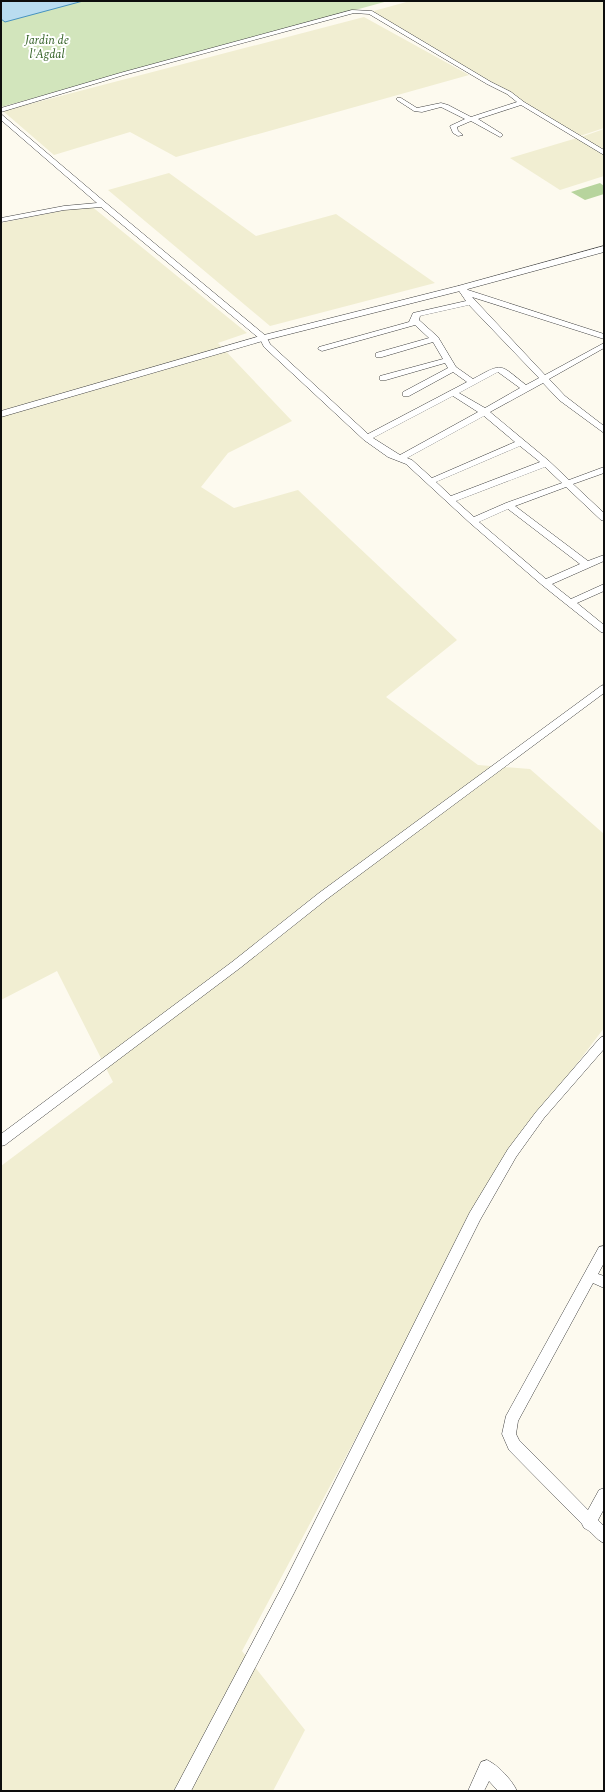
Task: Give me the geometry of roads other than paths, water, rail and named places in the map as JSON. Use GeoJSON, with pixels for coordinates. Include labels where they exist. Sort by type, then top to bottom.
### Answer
{"type":"FeatureCollection","features":[{"type":"Feature","properties":{"kind":"street"},"geometry":{"type":"LineString","coordinates":[[1,110],[122,74],[354,11],[370,12],[489,83],[509,93],[522,103],[604,154]]}},
{"type":"Feature","properties":{"kind":"street"},"geometry":{"type":"LineString","coordinates":[[399,99],[416,110],[441,105],[446,106],[500,135]]}},
{"type":"Feature","properties":{"kind":"street"},"geometry":{"type":"LineString","coordinates":[[460,135],[455,132],[453,126],[522,103]]}},
{"type":"Feature","properties":{"kind":"street"},"geometry":{"type":"LineString","coordinates":[[1,116],[103,205],[263,338],[267,345],[367,438],[400,459],[409,462],[449,500],[545,583],[603,629]]}},
{"type":"Feature","properties":{"kind":"street"},"geometry":{"type":"LineString","coordinates":[[1,220],[64,208],[103,205]]}},
{"type":"Feature","properties":{"kind":"street"},"geometry":{"type":"LineString","coordinates":[[1,414],[263,338],[463,290],[604,248]]}},
{"type":"Feature","properties":{"kind":"street"},"geometry":{"type":"LineString","coordinates":[[463,290],[472,302],[569,404],[604,430]]}},
{"type":"Feature","properties":{"kind":"street"},"geometry":{"type":"LineString","coordinates":[[463,290],[604,337]]}},
{"type":"Feature","properties":{"kind":"street"},"geometry":{"type":"LineString","coordinates":[[322,349],[412,324],[415,321],[416,315],[472,302]]}},
{"type":"Feature","properties":{"kind":"street"},"geometry":{"type":"LineString","coordinates":[[415,321],[435,339],[453,369],[472,382]]}},
{"type":"Feature","properties":{"kind":"street"},"geometry":{"type":"LineString","coordinates":[[380,355],[435,339]]}},
{"type":"Feature","properties":{"kind":"street"},"geometry":{"type":"LineString","coordinates":[[400,459],[483,411],[604,345]]}},
{"type":"Feature","properties":{"kind":"street"},"geometry":{"type":"LineString","coordinates":[[383,378],[447,360]]}},
{"type":"Feature","properties":{"kind":"street"},"geometry":{"type":"LineString","coordinates":[[406,394],[453,369]]}},
{"type":"Feature","properties":{"kind":"street"},"geometry":{"type":"LineString","coordinates":[[367,438],[453,393],[487,373],[498,369],[525,388]]}},
{"type":"Feature","properties":{"kind":"street"},"geometry":{"type":"LineString","coordinates":[[453,393],[483,411],[546,463],[566,484],[604,517]]}},
{"type":"Feature","properties":{"kind":"street"},"geometry":{"type":"LineString","coordinates":[[430,482],[520,442]]}},
{"type":"Feature","properties":{"kind":"street"},"geometry":{"type":"LineString","coordinates":[[449,500],[546,463]]}},
{"type":"Feature","properties":{"kind":"street"},"geometry":{"type":"LineString","coordinates":[[473,521],[509,505],[604,470]]}},
{"type":"Feature","properties":{"kind":"street"},"geometry":{"type":"LineString","coordinates":[[509,505],[587,564]]}},
{"type":"Feature","properties":{"kind":"street"},"geometry":{"type":"LineString","coordinates":[[545,583],[604,558]]}},
{"type":"Feature","properties":{"kind":"street"},"geometry":{"type":"LineString","coordinates":[[570,603],[604,587]]}},
{"type":"Feature","properties":{"kind":"street"},"geometry":{"type":"LineString","coordinates":[[1,1141],[236,965],[323,896],[604,688]]}},
{"type":"Feature","properties":{"kind":"street"},"geometry":{"type":"LineString","coordinates":[[182,1791],[289,1588],[475,1216],[512,1153],[540,1115],[604,1040]]}},
{"type":"Feature","properties":{"kind":"street"},"geometry":{"type":"LineString","coordinates":[[604,1252],[511,1420],[509,1434],[514,1446],[589,1523],[604,1536]]}},
{"type":"Feature","properties":{"kind":"street"},"geometry":{"type":"LineString","coordinates":[[590,1276],[604,1282]]}},
{"type":"Feature","properties":{"kind":"street"},"geometry":{"type":"LineString","coordinates":[[589,1523],[604,1495]]}},
{"type":"Feature","properties":{"kind":"street"},"geometry":{"type":"LineString","coordinates":[[476,1791],[488,1768],[509,1791]]}},
{"type":"Feature","properties":{"kind":"water"},"geometry":{"type":"Polygon","coordinates":[[[1,1],[83,1],[5,22],[1,19],[1,1]]]}},
{"type":"Feature","properties":{"kind":"park label","name":"Jardin de l'Agdal"},"geometry":{"type":"Point","coordinates":[47,47]}}]}
